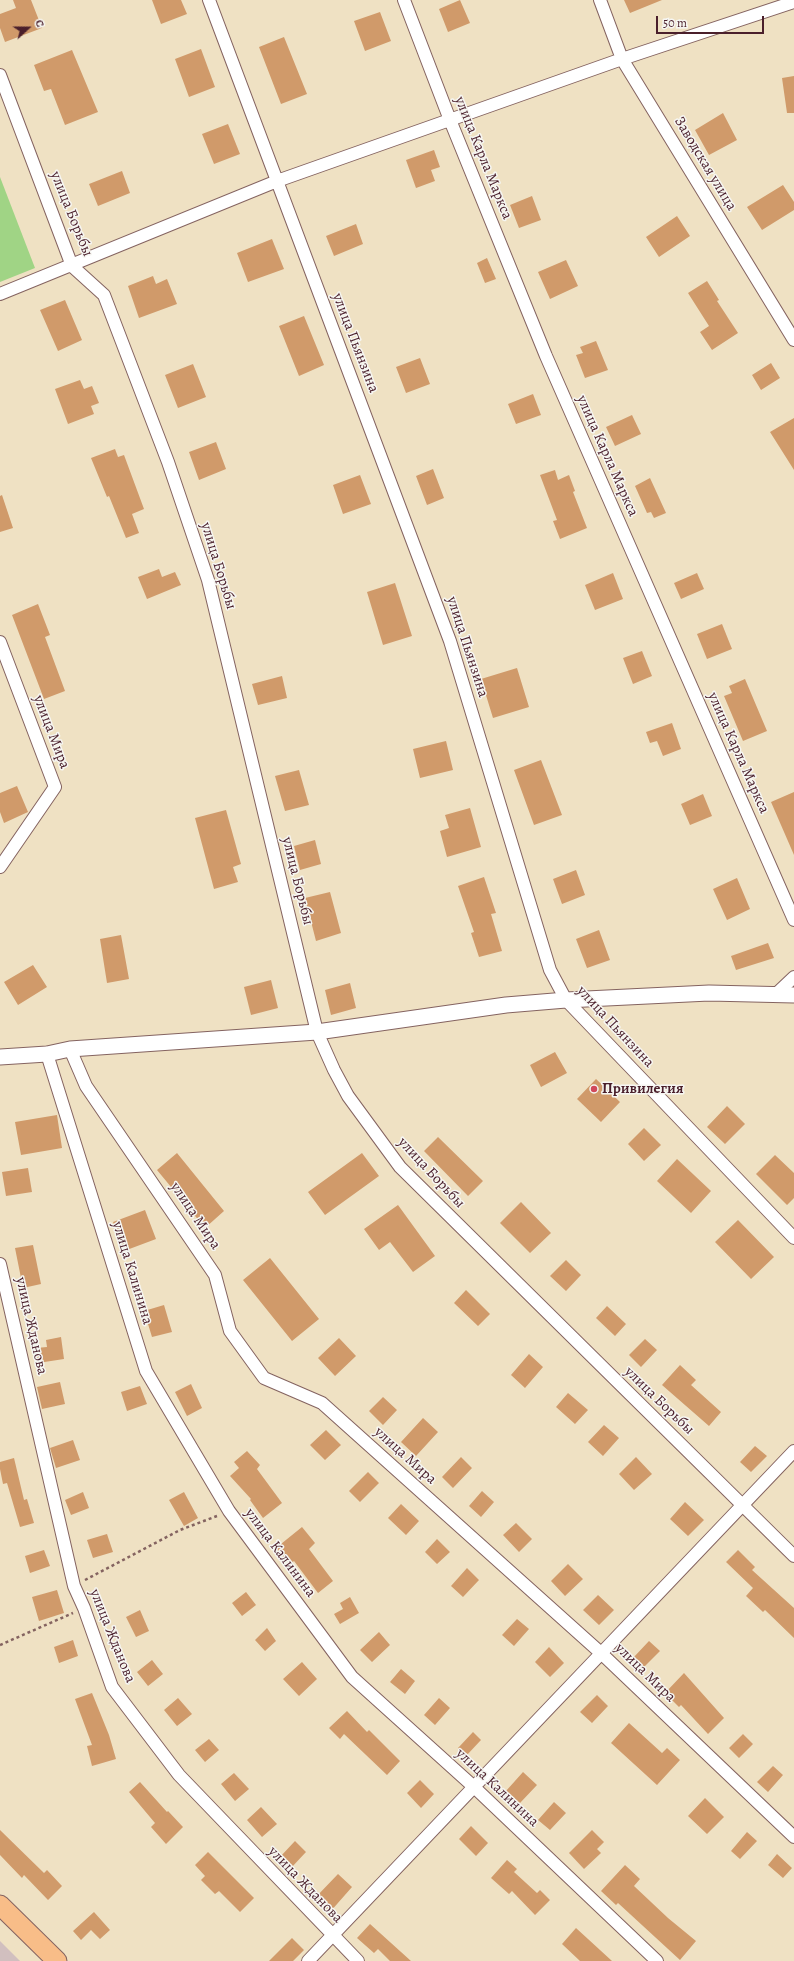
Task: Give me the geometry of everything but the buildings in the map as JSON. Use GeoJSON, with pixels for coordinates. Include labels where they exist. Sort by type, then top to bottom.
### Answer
{"type":"FeatureCollection","features":[{"type":"Feature","properties":{"kind":"main road"},"geometry":{"type":"LineString","coordinates":[[0,1905],[57,1961]]}},
{"type":"Feature","properties":{"kind":"street","name":"улица Пьянзина"},"geometry":{"type":"LineString","coordinates":[[209,0],[450,641],[550,970],[566,1000],[794,1238]]}},
{"type":"Feature","properties":{"kind":"street","name":"улица Карла Маркса"},"geometry":{"type":"LineString","coordinates":[[404,0],[450,120],[546,356],[794,920]]}},
{"type":"Feature","properties":{"kind":"street","name":"Заводская улица"},"geometry":{"type":"LineString","coordinates":[[600,0],[622,59],[794,340]]}},
{"type":"Feature","properties":{"kind":"street"},"geometry":{"type":"LineString","coordinates":[[0,294],[72,266],[277,181],[622,59],[794,2]]}},
{"type":"Feature","properties":{"kind":"street","name":"улица Борьбы"},"geometry":{"type":"LineString","coordinates":[[0,75],[72,266],[104,294],[168,462],[208,580],[317,1032],[348,1096],[400,1167],[794,1556]]}},
{"type":"Feature","properties":{"kind":"street","name":"улица Мира"},"geometry":{"type":"LineString","coordinates":[[0,642],[55,787],[0,866]]}},
{"type":"Feature","properties":{"kind":"street"},"geometry":{"type":"LineString","coordinates":[[775,995],[794,977]]}},
{"type":"Feature","properties":{"kind":"street"},"geometry":{"type":"LineString","coordinates":[[0,1057],[47,1054],[70,1049],[317,1032],[506,1005],[566,1000],[709,993],[794,995]]}},
{"type":"Feature","properties":{"kind":"street","name":"улица Мира"},"geometry":{"type":"LineString","coordinates":[[70,1049],[86,1086],[215,1275],[230,1331],[264,1378],[322,1403],[602,1654],[794,1837]]}},
{"type":"Feature","properties":{"kind":"street","name":"улица Калинина"},"geometry":{"type":"LineString","coordinates":[[47,1054],[146,1371],[228,1511],[352,1677],[474,1787],[657,1961]]}},
{"type":"Feature","properties":{"kind":"street","name":"улица Жданова"},"geometry":{"type":"LineString","coordinates":[[0,1264],[74,1586],[84,1608],[112,1687],[179,1775],[332,1936],[358,1961]]}},
{"type":"Feature","properties":{"kind":"street"},"geometry":{"type":"LineString","coordinates":[[308,1961],[794,1451]]}},
{"type":"Feature","properties":{"kind":"path"},"geometry":{"type":"LineString","coordinates":[[74,1586],[180,1530],[228,1511]]}},
{"type":"Feature","properties":{"kind":"path"},"geometry":{"type":"LineString","coordinates":[[0,1645],[84,1608]]}},
{"type":"Feature","properties":{"kind":"shaded area"},"geometry":{"type":"Polygon","coordinates":[[[0,1941],[20,1961],[0,1961],[0,1941]]]}},
{"type":"Feature","properties":{"kind":"green space"},"geometry":{"type":"Polygon","coordinates":[[[0,177],[35,268],[0,282],[0,177]]]}},
{"type":"Feature","properties":{"kind":"place","name":"Привилегия"},"geometry":{"type":"Point","coordinates":[594,1089]}}]}
